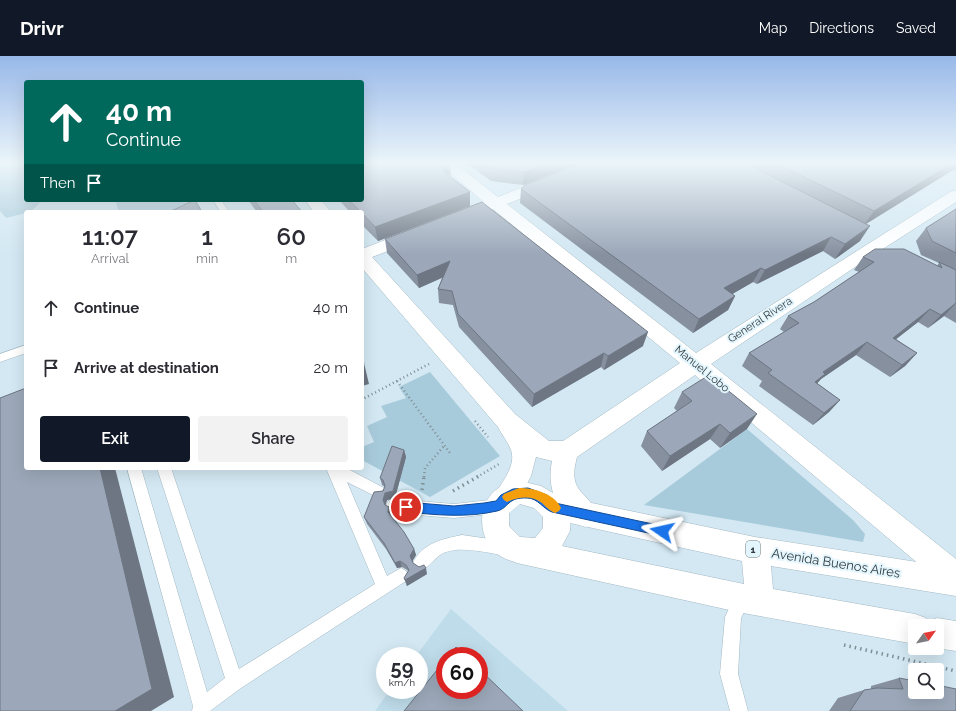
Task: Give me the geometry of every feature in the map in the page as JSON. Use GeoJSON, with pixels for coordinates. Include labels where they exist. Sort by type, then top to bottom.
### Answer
{"type":"FeatureCollection","features":[{"type":"Feature","properties":{"kind":"street","name":"Manuel Lobo"},"geometry":{"type":"LineString","coordinates":[[484,194],[695,363],[956,577]]}},
{"type":"Feature","properties":{"kind":"street"},"geometry":{"type":"LineString","coordinates":[[473,212],[520,194]]}},
{"type":"Feature","properties":{"kind":"street","name":"General Rivera"},"geometry":{"type":"LineString","coordinates":[[568,450],[695,363],[880,242],[956,195]]}},
{"type":"Feature","properties":{"kind":"street"},"geometry":{"type":"LineString","coordinates":[[314,202],[321,210]]}},
{"type":"Feature","properties":{"kind":"street"},"geometry":{"type":"LineString","coordinates":[[364,255],[429,229]]}},
{"type":"Feature","properties":{"kind":"street"},"geometry":{"type":"LineString","coordinates":[[364,258],[507,421],[541,448],[547,450],[568,450],[561,474],[562,489],[578,510],[585,515]]}},
{"type":"Feature","properties":{"kind":"street"},"geometry":{"type":"LineString","coordinates":[[507,421],[524,452],[522,466],[494,517],[497,532],[503,541],[522,551],[752,600],[908,628]]}},
{"type":"Feature","properties":{"kind":"street","name":"Avenida Buenos Aires"},"geometry":{"type":"LineString","coordinates":[[503,501],[519,492],[532,493],[544,498],[552,507],[585,515],[755,550],[956,582]]}},
{"type":"Feature","properties":{"kind":"street"},"geometry":{"type":"LineString","coordinates":[[522,551],[543,548],[554,537],[558,522],[552,507]]}},
{"type":"Feature","properties":{"kind":"street"},"geometry":{"type":"LineString","coordinates":[[752,600],[755,550]]}},
{"type":"Feature","properties":{"kind":"street"},"geometry":{"type":"LineString","coordinates":[[944,634],[956,636]]}},
{"type":"Feature","properties":{"kind":"lane"},"geometry":{"type":"LineString","coordinates":[[0,358],[24,350]]}},
{"type":"Feature","properties":{"kind":"lane"},"geometry":{"type":"LineString","coordinates":[[135,470],[201,709],[235,682],[401,576]]}},
{"type":"Feature","properties":{"kind":"lane"},"geometry":{"type":"LineString","coordinates":[[165,470],[235,682]]}},
{"type":"Feature","properties":{"kind":"lane"},"geometry":{"type":"LineString","coordinates":[[334,470],[384,587]]}},
{"type":"Feature","properties":{"kind":"lane"},"geometry":{"type":"LineString","coordinates":[[336,470],[379,492]]}},
{"type":"Feature","properties":{"kind":"lane"},"geometry":{"type":"LineString","coordinates":[[393,506],[454,512],[503,501]]}},
{"type":"Feature","properties":{"kind":"lane"},"geometry":{"type":"LineString","coordinates":[[421,563],[437,548],[462,542],[522,551]]}},
{"type":"Feature","properties":{"kind":"lane"},"geometry":{"type":"LineString","coordinates":[[739,711],[729,674],[733,617],[752,600]]}},
{"type":"Feature","properties":{"kind":"path"},"geometry":{"type":"LineString","coordinates":[[364,398],[447,354]]}},
{"type":"Feature","properties":{"kind":"path"},"geometry":{"type":"LineString","coordinates":[[423,358],[433,370]]}},
{"type":"Feature","properties":{"kind":"path"},"geometry":{"type":"LineString","coordinates":[[397,381],[450,453]]}},
{"type":"Feature","properties":{"kind":"path"},"geometry":{"type":"LineString","coordinates":[[472,418],[492,441]]}},
{"type":"Feature","properties":{"kind":"path"},"geometry":{"type":"LineString","coordinates":[[420,509],[425,468],[444,445]]}},
{"type":"Feature","properties":{"kind":"path"},"geometry":{"type":"LineString","coordinates":[[451,493],[500,463]]}},
{"type":"Feature","properties":{"kind":"shaded area"},"geometry":{"type":"Polygon","coordinates":[[[0,194],[24,194],[24,202],[41,202],[32,210],[24,210],[24,214],[6,218],[0,211],[0,194]]]}},
{"type":"Feature","properties":{"kind":"shaded area"},"geometry":{"type":"Polygon","coordinates":[[[116,202],[189,202],[190,210],[118,210],[116,202]]]}},
{"type":"Feature","properties":{"kind":"shaded area"},"geometry":{"type":"Polygon","coordinates":[[[430,372],[500,456],[430,497],[364,461],[364,446],[374,442],[367,426],[387,417],[381,406],[406,398],[399,387],[430,372]]]}},
{"type":"Feature","properties":{"kind":"shaded area"},"geometry":{"type":"Polygon","coordinates":[[[747,429],[853,520],[865,534],[863,542],[644,505],[747,429]]]}},
{"type":"Feature","properties":{"kind":"shaded area"},"geometry":{"type":"Polygon","coordinates":[[[451,609],[568,711],[375,711],[384,699],[428,699],[428,647],[423,647],[451,609]]]}},
{"type":"Feature","properties":{"kind":"building"},"geometry":{"type":"Polygon","coordinates":[[[364,194],[466,194],[375,227],[364,215],[364,210],[359,210],[351,202],[364,202],[364,194]]]}},
{"type":"Feature","properties":{"kind":"building"},"geometry":{"type":"Polygon","coordinates":[[[527,194],[806,194],[870,226],[845,244],[831,237],[765,270],[761,268],[724,288],[735,296],[699,319],[527,194]]]}},
{"type":"Feature","properties":{"kind":"building"},"geometry":{"type":"Polygon","coordinates":[[[838,194],[903,194],[874,211],[838,194]]]}},
{"type":"Feature","properties":{"kind":"building"},"geometry":{"type":"Polygon","coordinates":[[[191,202],[196,202],[201,210],[173,210],[191,202]]]}},
{"type":"Feature","properties":{"kind":"building"},"geometry":{"type":"Polygon","coordinates":[[[256,202],[294,202],[300,210],[262,210],[256,202]]]}},
{"type":"Feature","properties":{"kind":"building"},"geometry":{"type":"Polygon","coordinates":[[[482,202],[648,332],[608,356],[604,353],[534,394],[458,314],[452,291],[438,289],[450,261],[417,275],[385,239],[482,202]]]}},
{"type":"Feature","properties":{"kind":"building"},"geometry":{"type":"Polygon","coordinates":[[[956,209],[956,253],[932,241],[926,228],[956,209]]]}},
{"type":"Feature","properties":{"kind":"building"},"geometry":{"type":"Polygon","coordinates":[[[875,249],[904,249],[942,268],[939,262],[956,270],[956,303],[941,315],[930,309],[893,338],[917,353],[902,365],[867,342],[823,372],[825,374],[815,382],[840,400],[824,413],[768,373],[772,370],[749,353],[799,323],[788,316],[814,302],[874,262],[863,257],[875,249]]]}},
{"type":"Feature","properties":{"kind":"building"},"geometry":{"type":"Polygon","coordinates":[[[709,375],[757,414],[730,433],[720,424],[670,456],[647,431],[692,401],[682,392],[709,375]]]}},
{"type":"Feature","properties":{"kind":"building"},"geometry":{"type":"Polygon","coordinates":[[[24,389],[24,470],[100,470],[152,689],[115,711],[0,711],[0,398],[24,389]]]}},
{"type":"Feature","properties":{"kind":"building"},"geometry":{"type":"Polygon","coordinates":[[[392,446],[404,450],[393,491],[385,493],[383,500],[385,505],[389,507],[388,512],[404,532],[414,549],[410,556],[413,563],[419,567],[424,565],[426,568],[405,580],[404,578],[409,570],[406,565],[400,561],[395,563],[384,543],[364,517],[374,492],[383,491],[385,486],[383,480],[380,478],[392,446]]]}},
{"type":"Feature","properties":{"kind":"building"},"geometry":{"type":"Polygon","coordinates":[[[436,671],[436,699],[488,699],[488,678],[523,711],[404,711],[414,699],[428,699],[428,681],[436,671]]]}},
{"type":"Feature","properties":{"kind":"building"},"geometry":{"type":"Polygon","coordinates":[[[899,678],[908,680],[908,699],[944,699],[944,686],[956,689],[956,711],[850,711],[864,690],[877,688],[903,689],[899,678]]]}},
{"type":"Feature","properties":{"kind":"slow traffic"},"geometry":{"type":"LineString","coordinates":[[507,497],[519,492],[528,492],[544,498],[552,507],[555,508]]}},
{"type":"Feature","properties":{"kind":"route"},"geometry":{"type":"LineString","coordinates":[[406,507],[454,512],[499,506],[505,498],[513,494],[528,492],[544,498],[552,507],[662,531]]}}]}
